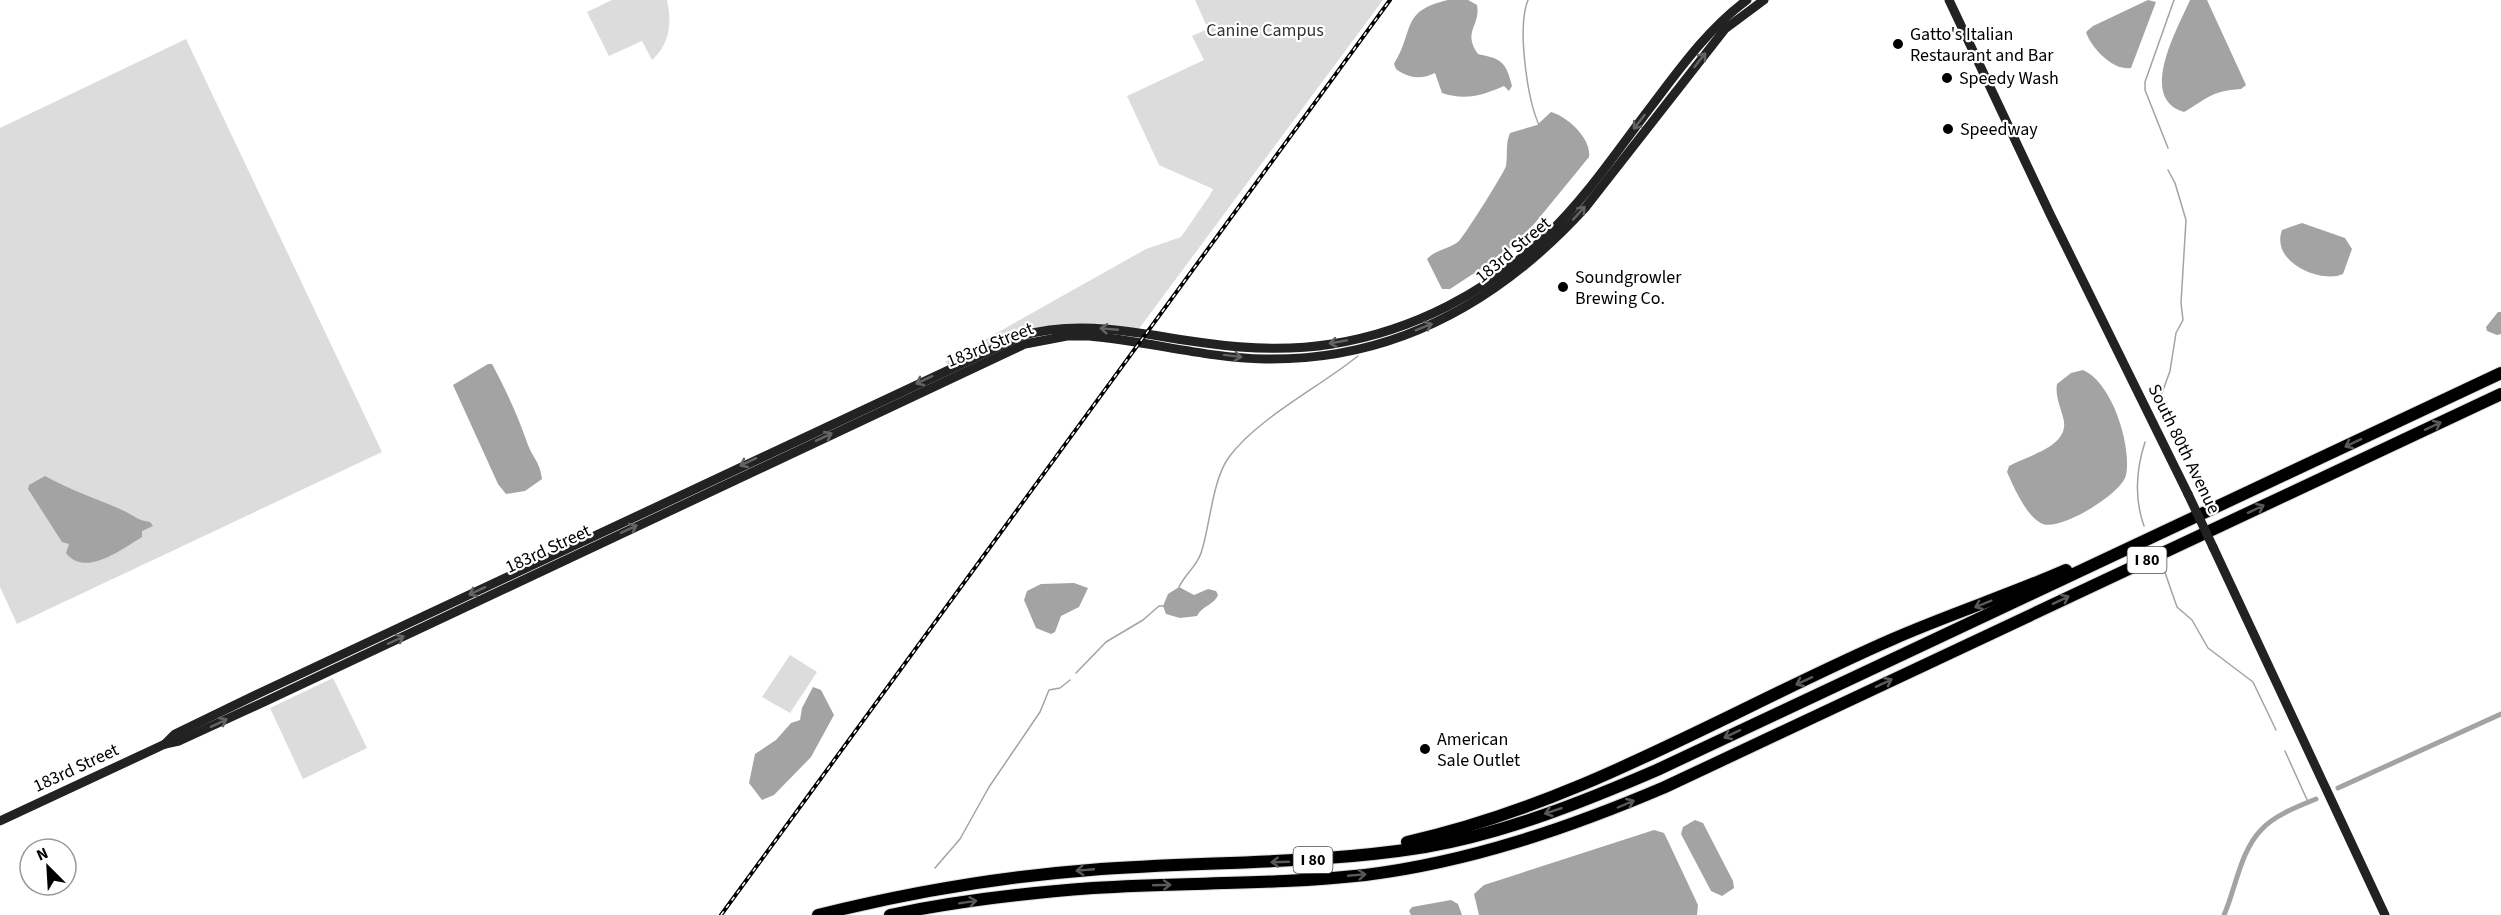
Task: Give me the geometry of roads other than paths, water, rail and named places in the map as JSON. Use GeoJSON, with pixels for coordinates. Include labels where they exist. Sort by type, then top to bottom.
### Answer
{"type":"FeatureCollection","features":[{"type":"Feature","properties":{"kind":"highway","name":"I 80"},"geometry":{"type":"LineString","coordinates":[[818,915],[998,878],[1092,869],[1327,859],[1428,846],[1522,822],[1588,799],[1657,770],[2501,373]]}},
{"type":"Feature","properties":{"kind":"highway","name":"I 80"},"geometry":{"type":"LineString","coordinates":[[890,915],[1000,897],[1093,888],[1288,881],[1365,875],[1432,864],[1527,840],[1595,817],[1665,787],[2501,394]]}},
{"type":"Feature","properties":{"kind":"highway"},"geometry":{"type":"LineString","coordinates":[[1327,859],[1426,838],[1523,810],[1676,742],[1894,639],[2122,545],[2174,528]]}},
{"type":"Feature","properties":{"kind":"street","name":"183rd Street"},"geometry":{"type":"LineString","coordinates":[[165,744],[175,734],[264,691],[1021,336],[1049,329],[1110,328],[1240,348],[1290,348],[1331,344],[1377,334],[1443,308],[1484,285],[1549,234],[1700,45],[1725,17],[1747,0]]}},
{"type":"Feature","properties":{"kind":"street","name":"183rd Street"},"geometry":{"type":"LineString","coordinates":[[0,821],[165,744],[179,741],[211,727],[1026,344],[1058,338],[1089,336],[1234,357],[1300,358],[1383,342],[1431,325],[1501,285],[1562,232],[1591,199],[1725,29],[1764,0]]}},
{"type":"Feature","properties":{"kind":"street","name":"South 80th Avenue"},"geometry":{"type":"LineString","coordinates":[[1949,0],[2050,214],[2188,494],[2385,915]]}},
{"type":"Feature","properties":{"kind":"waterway"},"geometry":{"type":"LineString","coordinates":[[1528,0],[1523,27],[1523,44],[1527,81],[1539,125]]}},
{"type":"Feature","properties":{"kind":"waterway"},"geometry":{"type":"LineString","coordinates":[[2168,148],[2145,90],[2145,82],[2174,0]]}},
{"type":"Feature","properties":{"kind":"waterway"},"geometry":{"type":"LineString","coordinates":[[2158,404],[2170,371],[2176,333],[2183,320],[2181,303],[2186,220],[2175,183],[2168,170]]}},
{"type":"Feature","properties":{"kind":"waterway"},"geometry":{"type":"LineString","coordinates":[[1179,587],[1201,553],[1215,491],[1229,457],[1241,443],[1272,416],[1358,356]]}},
{"type":"Feature","properties":{"kind":"waterway"},"geometry":{"type":"LineString","coordinates":[[2144,526],[2137,484],[2145,442]]}},
{"type":"Feature","properties":{"kind":"waterway"},"geometry":{"type":"LineString","coordinates":[[2162,564],[2177,607],[2192,620],[2208,648],[2253,682],[2276,730]]}},
{"type":"Feature","properties":{"kind":"waterway"},"geometry":{"type":"LineString","coordinates":[[1076,673],[1106,642],[1143,620],[1159,606],[1163,606]]}},
{"type":"Feature","properties":{"kind":"waterway"},"geometry":{"type":"LineString","coordinates":[[935,868],[960,839],[989,787],[1040,712],[1049,690],[1060,688],[1070,680]]}},
{"type":"Feature","properties":{"kind":"waterway"},"geometry":{"type":"LineString","coordinates":[[2338,788],[2501,714]]}},
{"type":"Feature","properties":{"kind":"waterway"},"geometry":{"type":"LineString","coordinates":[[2285,751],[2308,802]]}},
{"type":"Feature","properties":{"kind":"waterway"},"geometry":{"type":"LineString","coordinates":[[2224,915],[2243,859],[2262,829],[2288,811],[2316,799]]}},
{"type":"Feature","properties":{"kind":"railway"},"geometry":{"type":"LineString","coordinates":[[721,915],[1390,0]]}},
{"type":"Feature","properties":{"kind":"place","name":"Gatto's Italian Restaurant and Bar"},"geometry":{"type":"Point","coordinates":[1898,44]}},
{"type":"Feature","properties":{"kind":"place","name":"Speedy Wash"},"geometry":{"type":"Point","coordinates":[1947,78]}},
{"type":"Feature","properties":{"kind":"place","name":"Speedway"},"geometry":{"type":"Point","coordinates":[1948,129]}},
{"type":"Feature","properties":{"kind":"place","name":"Soundgrowler Brewing Co."},"geometry":{"type":"Point","coordinates":[1563,287]}},
{"type":"Feature","properties":{"kind":"place","name":"American Sale Outlet"},"geometry":{"type":"Point","coordinates":[1425,749]}},
{"type":"Feature","properties":{"kind":"park label","name":"Canine Campus"},"geometry":{"type":"Point","coordinates":[1265,30]}}]}
